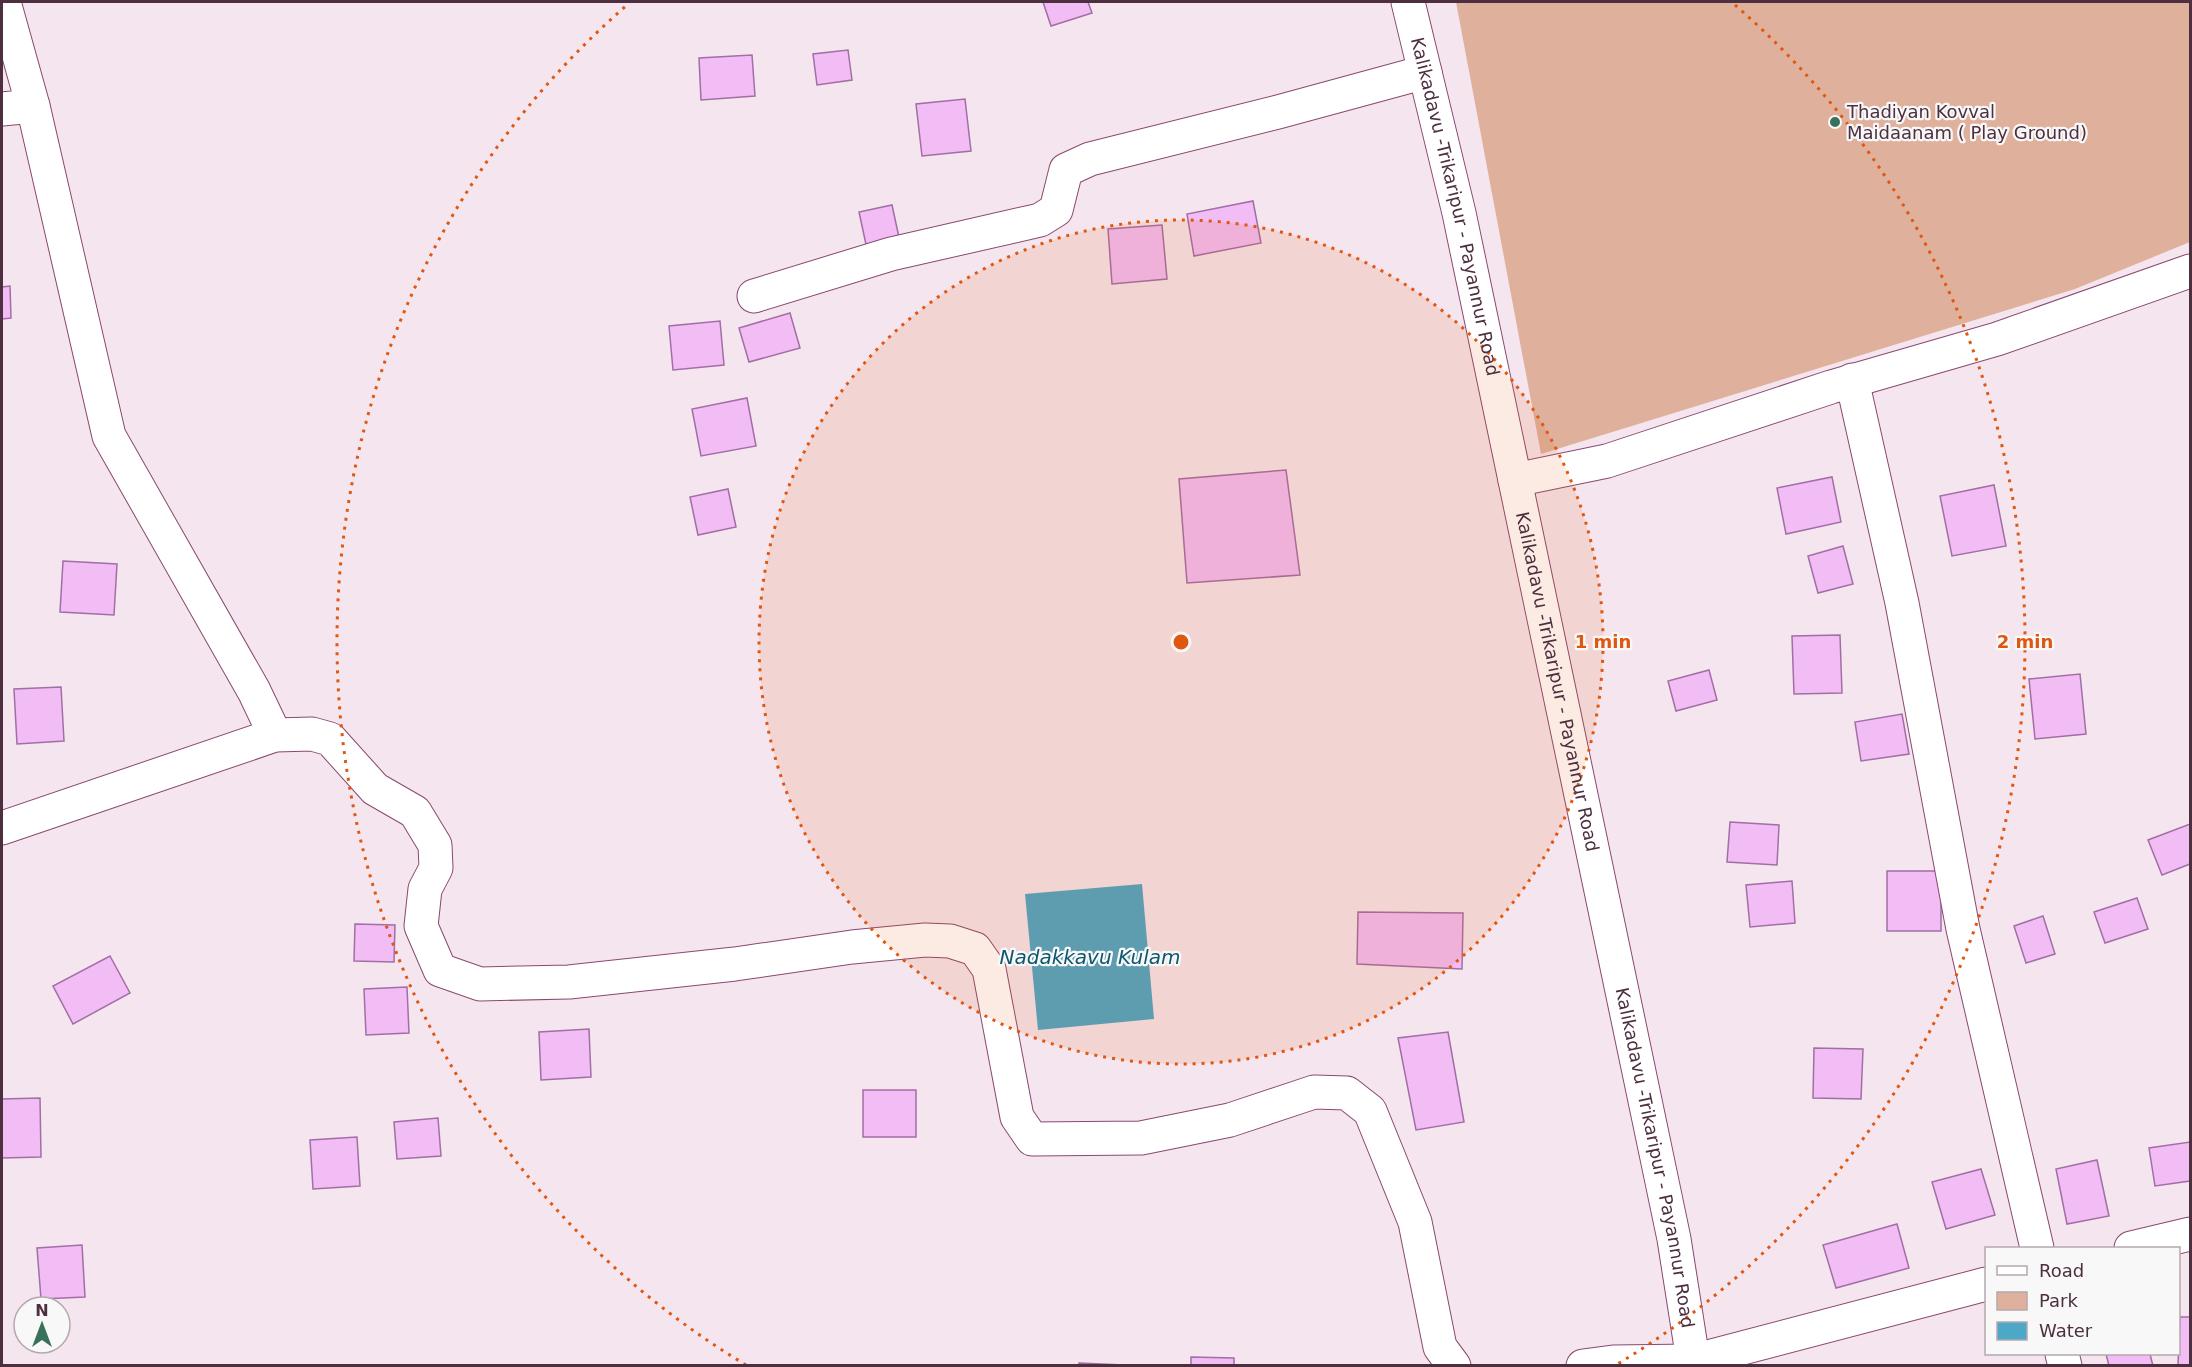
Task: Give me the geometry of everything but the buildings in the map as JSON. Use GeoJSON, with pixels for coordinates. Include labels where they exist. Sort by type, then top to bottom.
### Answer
{"type":"FeatureCollection","features":[{"type":"Feature","properties":{"kind":"street"},"geometry":{"type":"LineString","coordinates":[[4,2],[33,106],[109,436],[254,691],[275,735]]}},
{"type":"Feature","properties":{"kind":"street","name":"Kalikadavu -Trikaripur - Payannur Road"},"geometry":{"type":"LineString","coordinates":[[1408,2],[1459,213],[1674,1239],[1693,1363]]}},
{"type":"Feature","properties":{"kind":"street"},"geometry":{"type":"LineString","coordinates":[[754,296],[891,254],[1040,220],[1056,210],[1066,170],[1090,159],[1425,72]]}},
{"type":"Feature","properties":{"kind":"street"},"geometry":{"type":"LineString","coordinates":[[2,109],[33,106]]}},
{"type":"Feature","properties":{"kind":"street"},"geometry":{"type":"LineString","coordinates":[[1515,480],[1607,461],[1852,380],[1997,339],[2190,271]]}},
{"type":"Feature","properties":{"kind":"street"},"geometry":{"type":"LineString","coordinates":[[1852,380],[1902,603],[1963,928],[2037,1247]]}},
{"type":"Feature","properties":{"kind":"street"},"geometry":{"type":"LineString","coordinates":[[2,828],[275,735],[312,734],[330,739],[375,789],[415,812],[435,844],[436,868],[425,889],[421,926],[440,970],[480,984],[569,982],[925,940],[950,941],[975,950],[989,969],[1017,1118],[1032,1139],[1141,1138],[1230,1120],[1314,1092],[1347,1093],[1370,1111],[1415,1222],[1440,1347],[1454,1365]]}},
{"type":"Feature","properties":{"kind":"street"},"geometry":{"type":"LineString","coordinates":[[2135,1247],[2190,1234]]}},
{"type":"Feature","properties":{"kind":"street"},"geometry":{"type":"LineString","coordinates":[[1583,1365],[1613,1362],[1693,1363],[1985,1284]]}},
{"type":"Feature","properties":{"kind":"green space","name":"Thadiyan Kovval Maidaanam ( Play Ground)"},"geometry":{"type":"Polygon","coordinates":[[[1456,2],[2190,2],[2190,242],[2075,289],[1541,454],[1456,2]]]}},
{"type":"Feature","properties":{"kind":"water","name":"Nadakkavu Kulam"},"geometry":{"type":"Polygon","coordinates":[[[1142,884],[1154,1019],[1038,1030],[1025,894],[1142,884]]]}},
{"type":"Feature","properties":{"kind":"place","name":"Thadiyan Kovval Maidaanam ( Play Ground)"},"geometry":{"type":"Point","coordinates":[1835,122]}}]}
